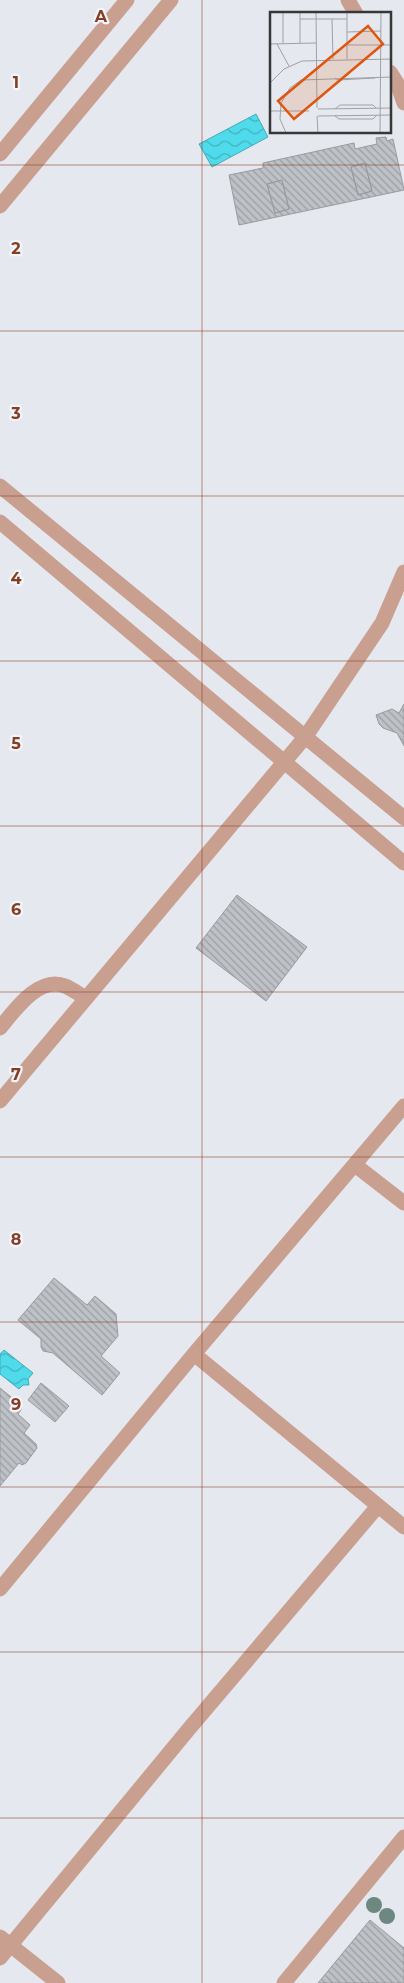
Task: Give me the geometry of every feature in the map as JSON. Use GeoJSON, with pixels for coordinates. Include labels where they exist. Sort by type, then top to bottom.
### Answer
{"type":"FeatureCollection","features":[{"type":"Feature","properties":{"kind":"street"},"geometry":{"type":"LineString","coordinates":[[0,154],[127,0]]}},
{"type":"Feature","properties":{"kind":"street"},"geometry":{"type":"LineString","coordinates":[[0,206],[171,0]]}},
{"type":"Feature","properties":{"kind":"street"},"geometry":{"type":"LineString","coordinates":[[348,0],[355,12]]}},
{"type":"Feature","properties":{"kind":"street"},"geometry":{"type":"LineString","coordinates":[[392,76],[404,103]]}},
{"type":"Feature","properties":{"kind":"street"},"geometry":{"type":"LineString","coordinates":[[0,486],[404,818]]}},
{"type":"Feature","properties":{"kind":"street"},"geometry":{"type":"LineString","coordinates":[[0,522],[404,863]]}},
{"type":"Feature","properties":{"kind":"street"},"geometry":{"type":"LineString","coordinates":[[0,1101],[306,736],[382,623],[404,572]]}},
{"type":"Feature","properties":{"kind":"street"},"geometry":{"type":"LineString","coordinates":[[0,1028],[24,1000],[44,985],[64,985],[86,998]]}},
{"type":"Feature","properties":{"kind":"street"},"geometry":{"type":"LineString","coordinates":[[0,1589],[194,1354],[404,1106]]}},
{"type":"Feature","properties":{"kind":"street"},"geometry":{"type":"LineString","coordinates":[[356,1165],[404,1203]]}},
{"type":"Feature","properties":{"kind":"street"},"geometry":{"type":"LineString","coordinates":[[194,1354],[404,1527]]}},
{"type":"Feature","properties":{"kind":"street"},"geometry":{"type":"LineString","coordinates":[[0,1958],[6,1940],[188,1730],[378,1506]]}},
{"type":"Feature","properties":{"kind":"street"},"geometry":{"type":"LineString","coordinates":[[284,1983],[404,1837]]}},
{"type":"Feature","properties":{"kind":"street"},"geometry":{"type":"LineString","coordinates":[[6,1940],[58,1983]]}},
{"type":"Feature","properties":{"kind":"water"},"geometry":{"type":"Polygon","coordinates":[[[256,114],[268,137],[212,167],[199,144],[256,114]]]}},
{"type":"Feature","properties":{"kind":"water"},"geometry":{"type":"Polygon","coordinates":[[[4,1350],[33,1373],[28,1379],[29,1385],[23,1385],[19,1389],[0,1374],[0,1354],[4,1350]]]}},
{"type":"Feature","properties":{"kind":"building"},"geometry":{"type":"Polygon","coordinates":[[[386,137],[387,141],[393,139],[404,190],[239,225],[229,175],[263,168],[263,163],[354,143],[355,149],[377,144],[376,138],[386,137]],[[365,163],[351,167],[358,195],[372,191],[365,163]],[[282,180],[267,184],[275,213],[289,209],[282,180]]]}},
{"type":"Feature","properties":{"kind":"building"},"geometry":{"type":"Polygon","coordinates":[[[365,163],[372,191],[358,195],[351,167],[365,163]]]}},
{"type":"Feature","properties":{"kind":"building"},"geometry":{"type":"Polygon","coordinates":[[[282,180],[289,209],[275,213],[267,184],[282,180]]]}},
{"type":"Feature","properties":{"kind":"building"},"geometry":{"type":"Polygon","coordinates":[[[404,704],[404,746],[397,733],[383,728],[379,724],[376,715],[392,709],[399,713],[404,704]]]}},
{"type":"Feature","properties":{"kind":"building"},"geometry":{"type":"Polygon","coordinates":[[[237,895],[307,947],[266,1001],[196,948],[237,895]]]}},
{"type":"Feature","properties":{"kind":"building"},"geometry":{"type":"Polygon","coordinates":[[[54,1278],[87,1305],[95,1296],[116,1314],[118,1336],[101,1356],[120,1373],[102,1395],[53,1353],[43,1351],[41,1339],[18,1320],[54,1278]]]}},
{"type":"Feature","properties":{"kind":"building"},"geometry":{"type":"Polygon","coordinates":[[[41,1383],[69,1406],[55,1422],[28,1400],[41,1383]]]}},
{"type":"Feature","properties":{"kind":"building"},"geometry":{"type":"Polygon","coordinates":[[[0,1388],[21,1405],[21,1410],[18,1414],[30,1425],[24,1433],[36,1444],[37,1448],[26,1463],[22,1465],[19,1463],[0,1486],[0,1388]]]}},
{"type":"Feature","properties":{"kind":"building"},"geometry":{"type":"Polygon","coordinates":[[[370,1920],[404,1948],[404,1983],[318,1983],[370,1920]]]}}]}
